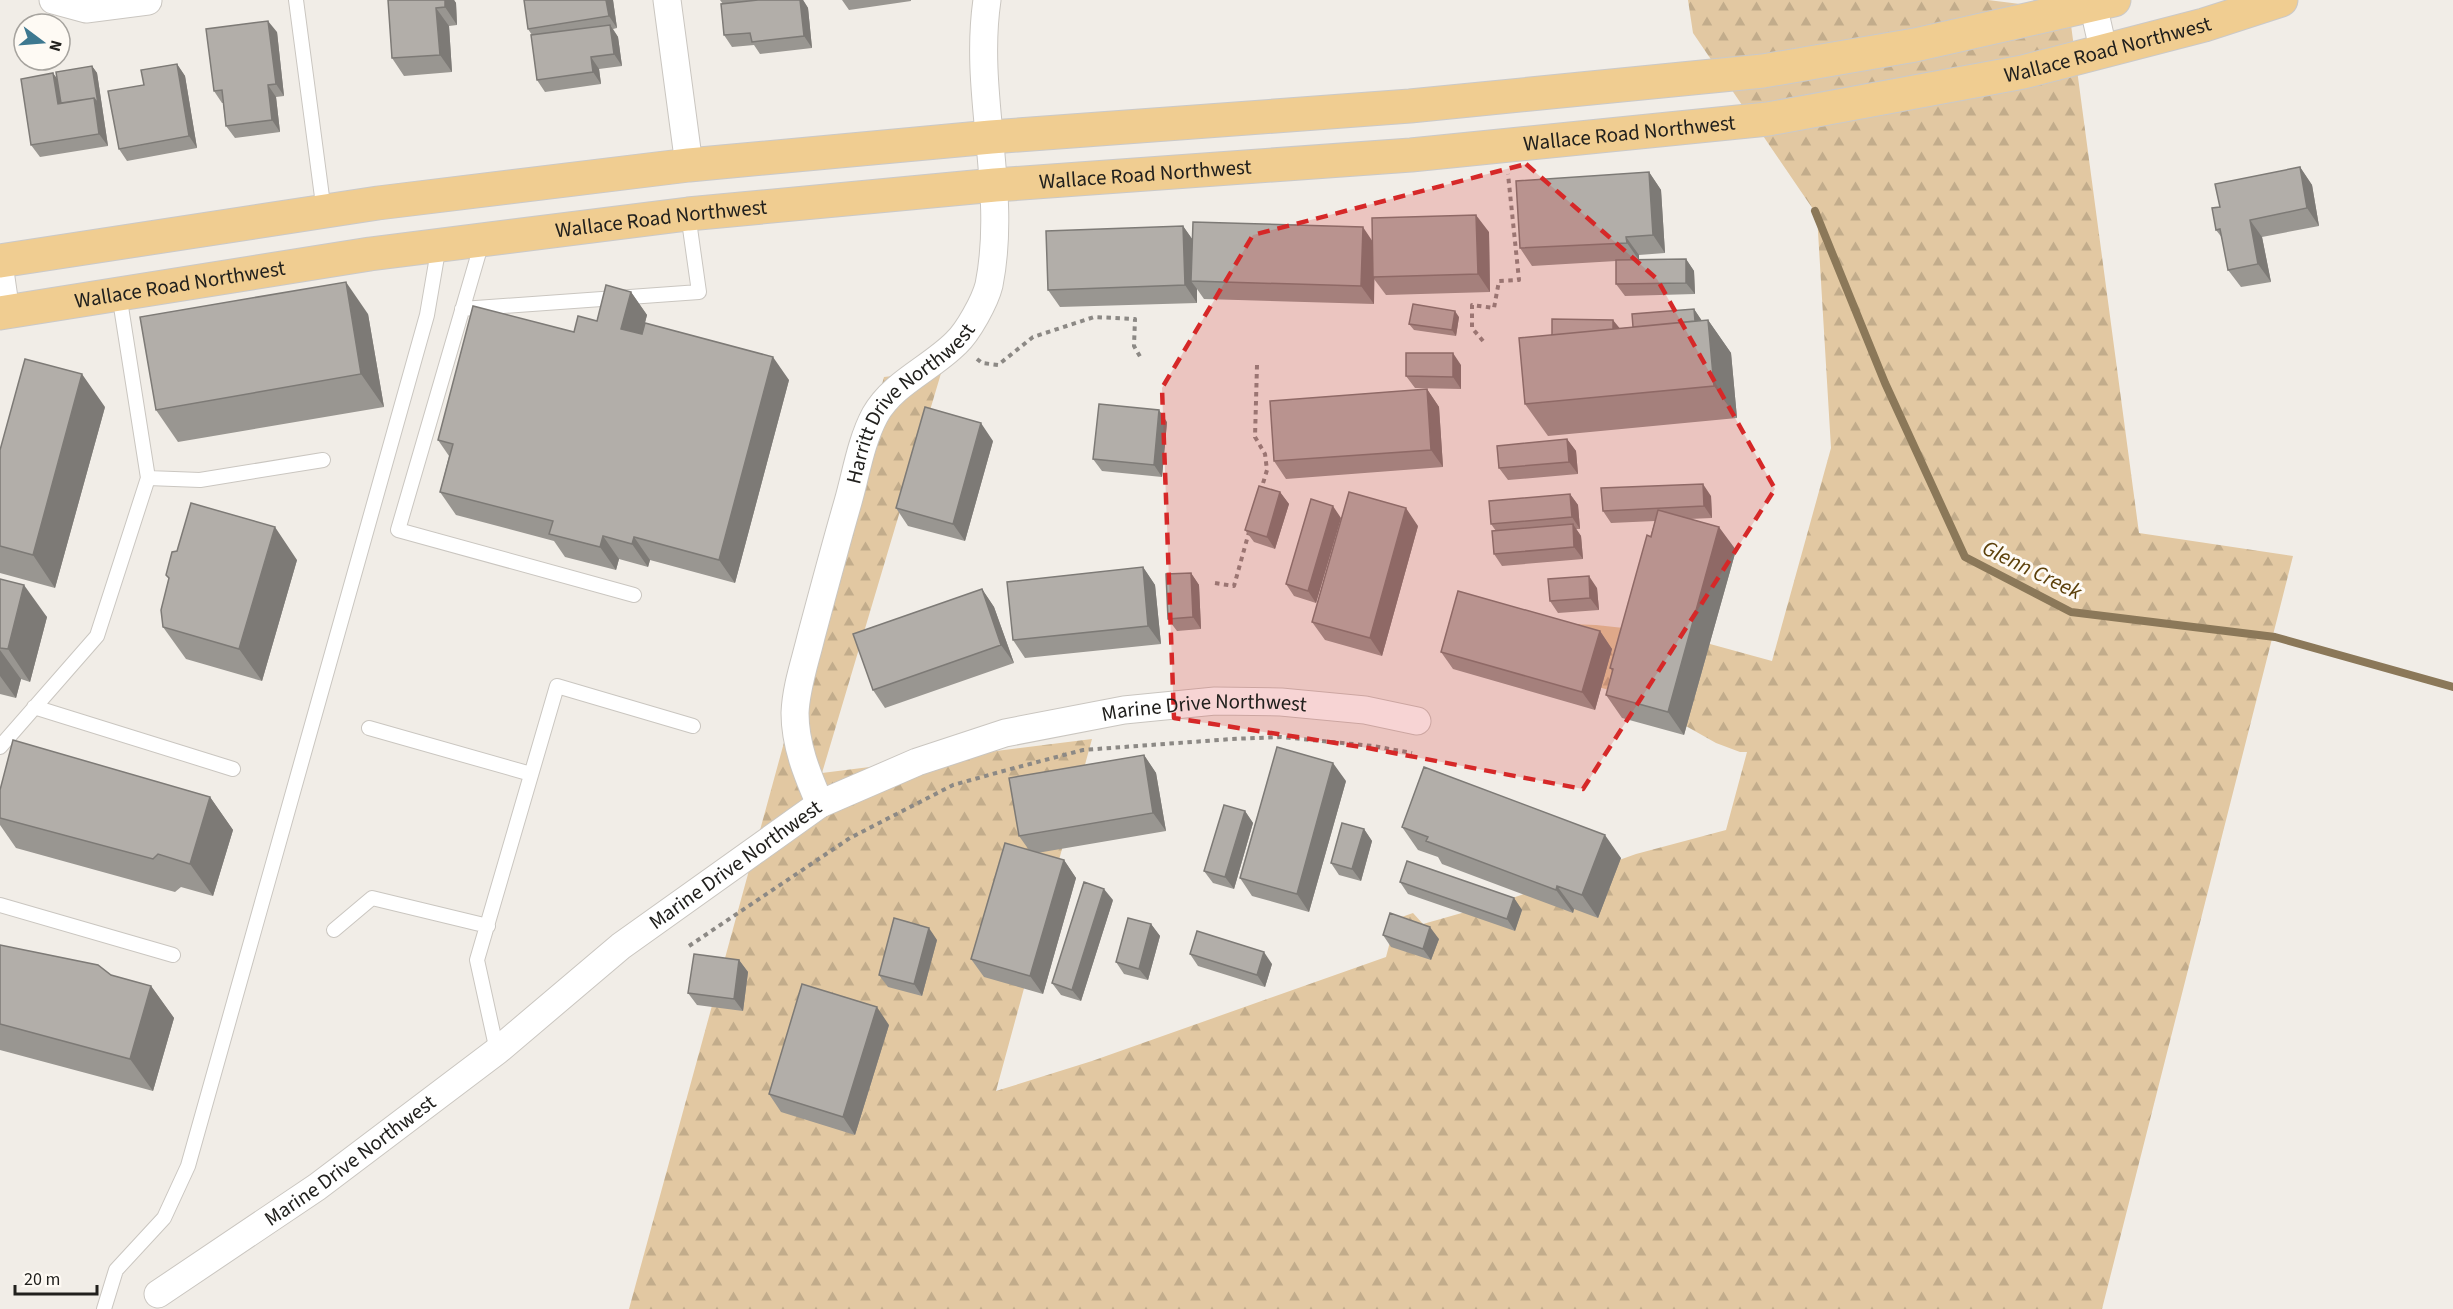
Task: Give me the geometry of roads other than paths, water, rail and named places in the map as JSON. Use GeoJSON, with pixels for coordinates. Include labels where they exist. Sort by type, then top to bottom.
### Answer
{"type":"FeatureCollection","features":[{"type":"Feature","properties":{"kind":"main road","name":"Wallace Road Northwest"},"geometry":{"type":"LineString","coordinates":[[3,312],[370,254],[688,214],[995,185],[1411,155],[1768,119],[2023,72],[2104,53],[2204,25],[2281,0]]}},
{"type":"Feature","properties":{"kind":"main road"},"geometry":{"type":"LineString","coordinates":[[0,261],[324,212],[689,165],[991,137],[1410,106],[1762,71],[1915,45],[2100,2]]}},
{"type":"Feature","properties":{"kind":"street"},"geometry":{"type":"LineString","coordinates":[[53,0],[86,9],[148,0]]}},
{"type":"Feature","properties":{"kind":"street"},"geometry":{"type":"LineString","coordinates":[[667,0],[689,165]]}},
{"type":"Feature","properties":{"kind":"street","name":"Harritt Drive Northwest"},"geometry":{"type":"LineString","coordinates":[[820,804],[805,769],[797,741],[795,712],[800,682],[826,580],[866,441],[875,415],[894,392],[957,343],[977,312],[988,287],[993,254],[995,185],[983,67],[987,0]]}},
{"type":"Feature","properties":{"kind":"street"},"geometry":{"type":"LineString","coordinates":[[2100,2],[2104,53]]}},
{"type":"Feature","properties":{"kind":"street"},"geometry":{"type":"LineString","coordinates":[[0,271],[3,312]]}},
{"type":"Feature","properties":{"kind":"street","name":"Marine Drive Northwest"},"geometry":{"type":"LineString","coordinates":[[158,1294],[317,1187],[497,1051],[621,946],[820,804],[917,762],[1005,733],[1124,710],[1215,701],[1281,702],[1365,710],[1417,721]]}},
{"type":"Feature","properties":{"kind":"lane"},"geometry":{"type":"LineString","coordinates":[[296,0],[324,212]]}},
{"type":"Feature","properties":{"kind":"lane"},"geometry":{"type":"LineString","coordinates":[[462,309],[699,292],[688,214]]}},
{"type":"Feature","properties":{"kind":"lane"},"geometry":{"type":"LineString","coordinates":[[483,240],[398,530],[634,595]]}},
{"type":"Feature","properties":{"kind":"lane"},"geometry":{"type":"LineString","coordinates":[[104,1309],[116,1270],[164,1218],[188,1166],[427,315],[438,245]]}},
{"type":"Feature","properties":{"kind":"lane"},"geometry":{"type":"LineString","coordinates":[[0,747],[97,636],[148,478],[119,294]]}},
{"type":"Feature","properties":{"kind":"lane"},"geometry":{"type":"LineString","coordinates":[[148,478],[200,480],[324,460]]}},
{"type":"Feature","properties":{"kind":"lane"},"geometry":{"type":"LineString","coordinates":[[497,1051],[477,960],[557,686],[693,726]]}},
{"type":"Feature","properties":{"kind":"lane"},"geometry":{"type":"LineString","coordinates":[[34,707],[233,769]]}},
{"type":"Feature","properties":{"kind":"lane"},"geometry":{"type":"LineString","coordinates":[[369,728],[531,774]]}},
{"type":"Feature","properties":{"kind":"lane"},"geometry":{"type":"LineString","coordinates":[[334,930],[372,898],[488,926]]}},
{"type":"Feature","properties":{"kind":"lane"},"geometry":{"type":"LineString","coordinates":[[0,905],[173,955]]}},
{"type":"Feature","properties":{"kind":"waterway","name":"Glenn Creek"},"geometry":{"type":"LineString","coordinates":[[1815,211],[1885,383],[1965,557],[2071,612],[2275,637],[2453,687]]}}]}
